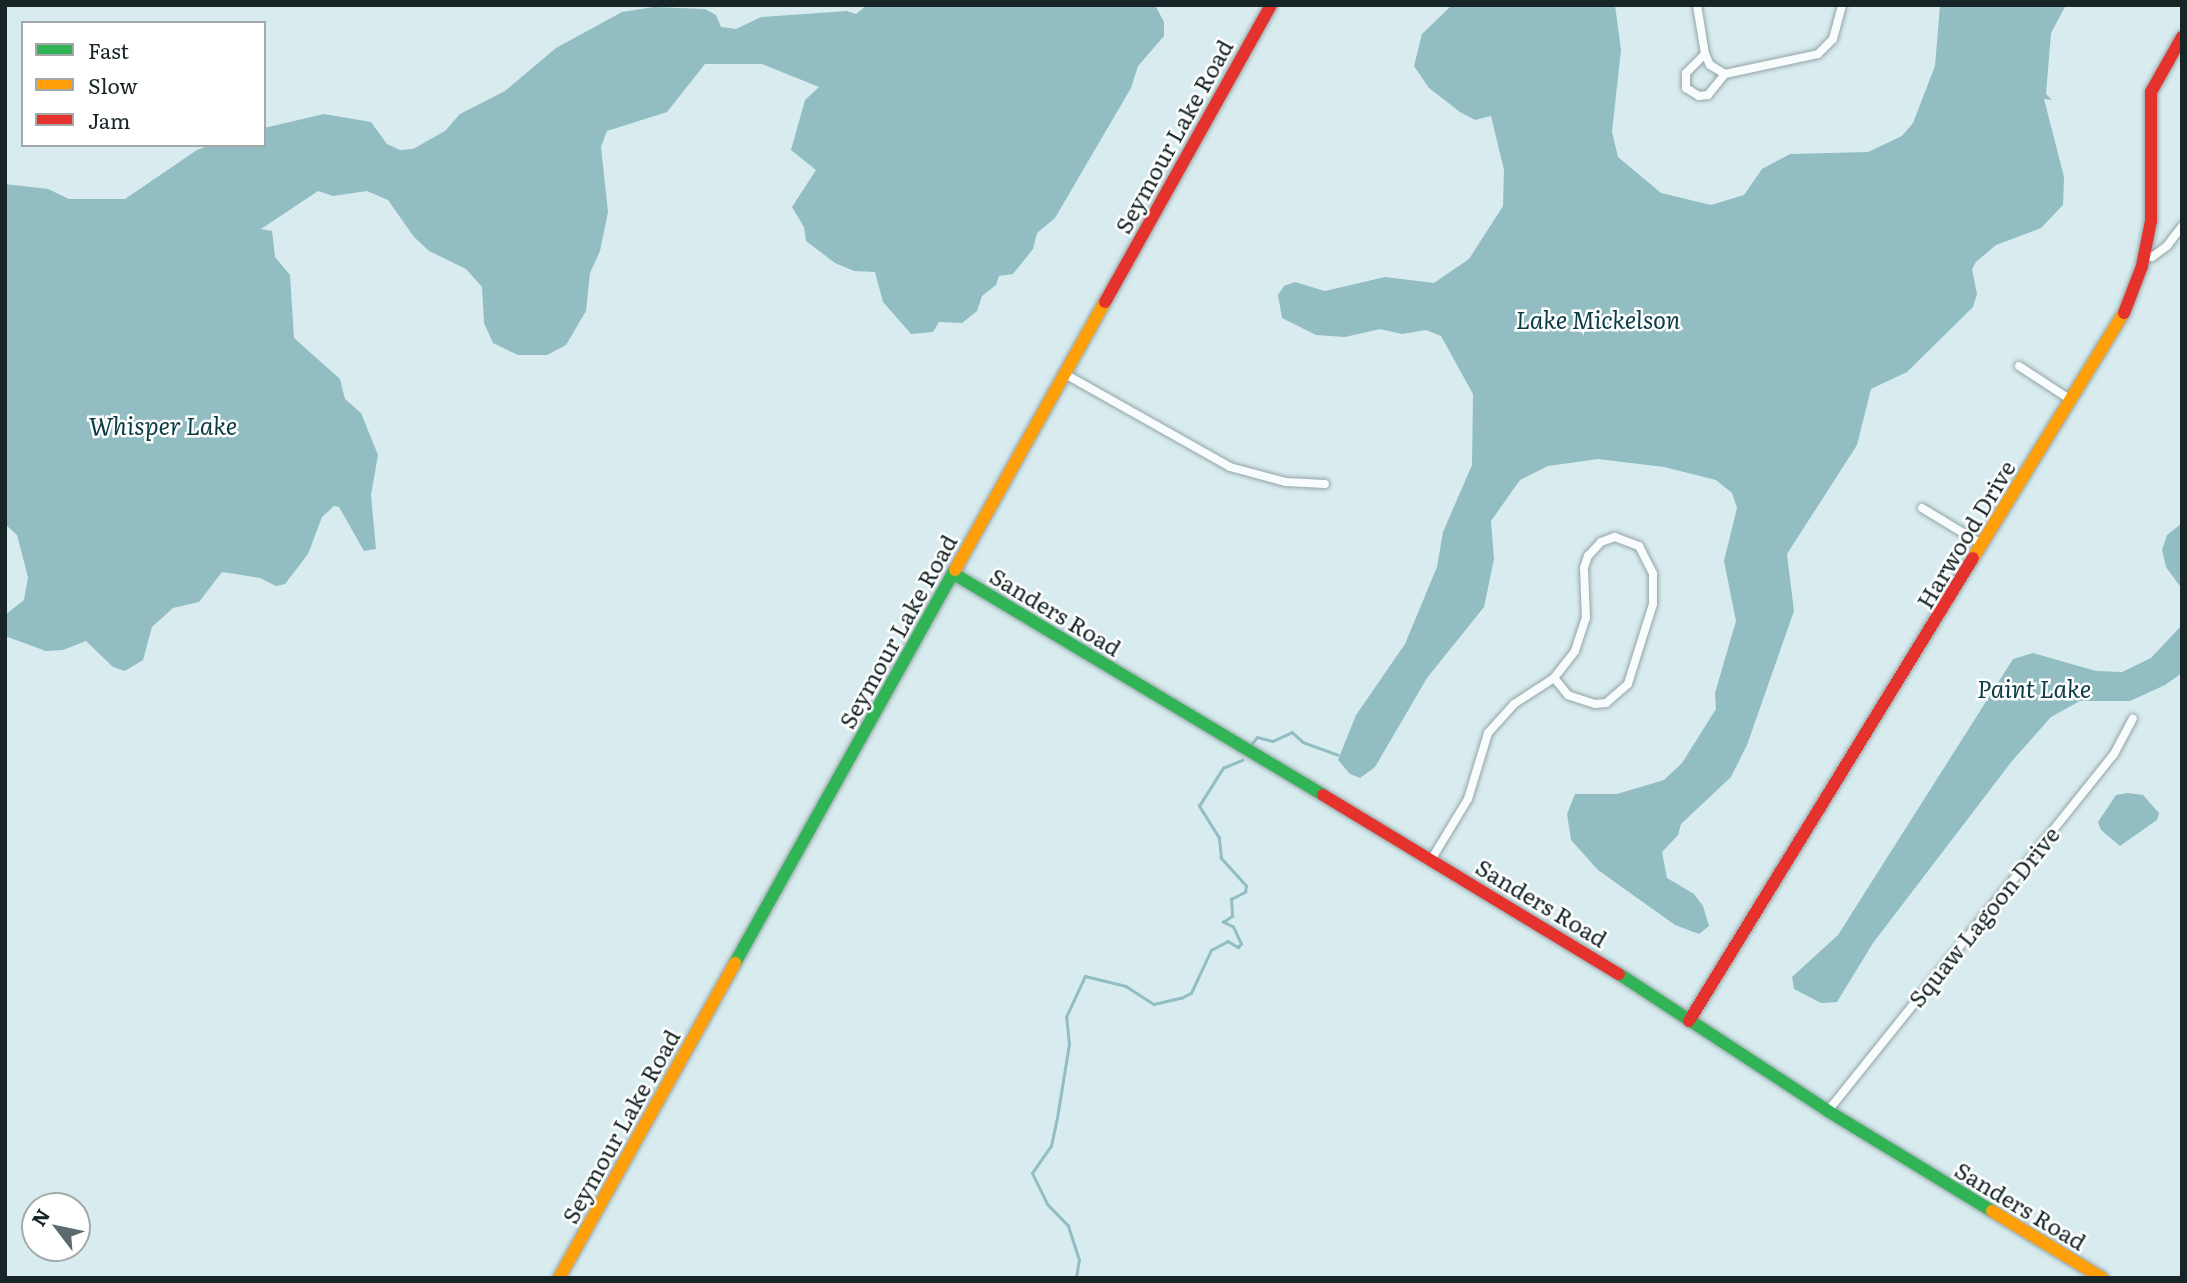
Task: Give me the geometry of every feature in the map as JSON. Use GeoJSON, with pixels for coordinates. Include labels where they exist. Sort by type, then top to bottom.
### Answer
{"type":"FeatureCollection","features":[{"type":"Feature","properties":{"kind":"street","name":"Seymour Lake Road"},"geometry":{"type":"LineString","coordinates":[[559,1278],[1271,5]]}},
{"type":"Feature","properties":{"kind":"street"},"geometry":{"type":"LineString","coordinates":[[1697,5],[1705,54],[1710,65],[1725,74]]}},
{"type":"Feature","properties":{"kind":"street"},"geometry":{"type":"LineString","coordinates":[[1705,54],[1686,73],[1686,88],[1699,96],[1708,95],[1725,74],[1818,54],[1833,39],[1842,5]]}},
{"type":"Feature","properties":{"kind":"street","name":"Harwood Drive"},"geometry":{"type":"LineString","coordinates":[[1689,1021],[2126,309],[2144,256],[2151,220],[2151,92],[2182,37]]}},
{"type":"Feature","properties":{"kind":"street"},"geometry":{"type":"LineString","coordinates":[[2144,256],[2152,257],[2167,246],[2182,226]]}},
{"type":"Feature","properties":{"kind":"street"},"geometry":{"type":"LineString","coordinates":[[2019,366],[2071,400]]}},
{"type":"Feature","properties":{"kind":"street"},"geometry":{"type":"LineString","coordinates":[[1065,374],[1230,467],[1286,482],[1325,484]]}},
{"type":"Feature","properties":{"kind":"street"},"geometry":{"type":"LineString","coordinates":[[1923,508],[1983,545]]}},
{"type":"Feature","properties":{"kind":"street"},"geometry":{"type":"LineString","coordinates":[[1431,860],[1468,799],[1488,733],[1514,704],[1554,678],[1582,635],[1588,556],[1601,542],[1615,537],[1639,546],[1653,575],[1653,604],[1628,684],[1606,703],[1595,704],[1568,695],[1554,678]]}},
{"type":"Feature","properties":{"kind":"street","name":"Sanders Road"},"geometry":{"type":"LineString","coordinates":[[954,574],[1601,962],[1828,1111],[2102,1278]]}},
{"type":"Feature","properties":{"kind":"street","name":"Squaw Lagoon Drive"},"geometry":{"type":"LineString","coordinates":[[1828,1111],[2114,754],[2133,719]]}},
{"type":"Feature","properties":{"kind":"water","name":"Whisper Lake"},"geometry":{"type":"Polygon","coordinates":[[[867,5],[1155,5],[1164,22],[1164,36],[1138,66],[1131,88],[1055,218],[1037,233],[1033,249],[1013,274],[999,276],[996,285],[982,296],[977,311],[962,323],[939,322],[933,332],[911,334],[883,302],[875,272],[854,271],[835,263],[806,241],[804,227],[792,207],[816,170],[791,150],[805,100],[819,87],[762,64],[705,64],[667,112],[607,131],[601,147],[608,212],[600,251],[590,273],[586,311],[566,345],[547,355],[518,355],[493,343],[484,323],[482,287],[466,269],[429,251],[414,237],[388,200],[367,191],[333,196],[318,191],[261,229],[272,231],[275,257],[290,275],[294,338],[340,379],[345,399],[361,413],[378,455],[371,495],[376,549],[364,551],[339,507],[334,506],[322,517],[308,554],[285,584],[276,586],[260,578],[222,572],[199,602],[173,608],[152,627],[143,660],[125,671],[113,667],[86,641],[63,650],[46,651],[5,636],[5,615],[24,600],[28,577],[17,535],[5,524],[5,184],[48,189],[69,199],[125,199],[197,150],[205,147],[266,147],[266,128],[324,114],[371,122],[387,144],[400,150],[413,149],[445,131],[460,114],[505,91],[556,48],[622,12],[654,7],[705,9],[716,15],[721,27],[736,29],[761,17],[847,11],[856,14],[867,5]]]}},
{"type":"Feature","properties":{"kind":"water","name":"Lake Mickelson"},"geometry":{"type":"Polygon","coordinates":[[[1452,5],[1615,5],[1621,50],[1612,132],[1618,157],[1661,193],[1711,205],[1744,195],[1762,169],[1790,154],[1868,152],[1902,136],[1913,123],[1935,66],[1940,5],[2066,5],[2051,33],[2046,94],[2052,100],[2044,99],[2064,177],[2063,205],[2041,228],[1996,245],[1976,262],[1972,269],[1977,294],[1973,307],[1907,372],[1871,389],[1857,445],[1787,554],[1794,611],[1747,745],[1731,777],[1681,824],[1678,835],[1662,852],[1667,878],[1694,894],[1703,906],[1709,926],[1699,934],[1675,925],[1598,870],[1571,840],[1567,814],[1575,794],[1617,794],[1664,780],[1682,763],[1716,709],[1715,693],[1736,621],[1724,561],[1737,508],[1732,493],[1716,480],[1664,467],[1598,459],[1548,466],[1520,480],[1491,521],[1494,559],[1484,607],[1427,678],[1375,767],[1360,778],[1350,774],[1338,760],[1356,715],[1405,644],[1437,567],[1443,532],[1472,465],[1473,394],[1441,336],[1426,330],[1402,334],[1380,329],[1345,337],[1316,335],[1282,318],[1278,295],[1284,286],[1295,282],[1325,291],[1385,277],[1434,283],[1469,259],[1503,206],[1504,170],[1491,116],[1475,120],[1460,112],[1429,88],[1414,66],[1422,34],[1452,5]]]}},
{"type":"Feature","properties":{"kind":"water"},"geometry":{"type":"Polygon","coordinates":[[[2182,523],[2182,589],[2166,567],[2162,550],[2167,535],[2182,523]]]}},
{"type":"Feature","properties":{"kind":"water","name":"Paint Lake"},"geometry":{"type":"Polygon","coordinates":[[[2182,625],[2182,673],[2165,685],[2130,701],[2080,701],[2051,717],[2012,761],[1873,943],[1837,1002],[1821,1003],[1794,989],[1792,977],[1838,935],[2013,659],[2033,653],[2096,671],[2122,672],[2151,658],[2182,625]]]}},
{"type":"Feature","properties":{"kind":"water"},"geometry":{"type":"Polygon","coordinates":[[[2116,795],[2143,795],[2159,813],[2157,820],[2120,846],[2101,830],[2098,822],[2116,795]]]}},
{"type":"Feature","properties":{"kind":"waterway"},"geometry":{"type":"LineString","coordinates":[[1250,746],[1257,737],[1273,741],[1292,732],[1303,742],[1338,755]]}},
{"type":"Feature","properties":{"kind":"waterway"},"geometry":{"type":"LineString","coordinates":[[1076,1278],[1079,1260],[1068,1226],[1047,1204],[1032,1173],[1051,1146],[1069,1044],[1066,1017],[1085,976],[1126,986],[1154,1004],[1191,993],[1211,950],[1228,941],[1238,947],[1241,944],[1233,927],[1223,922],[1232,916],[1231,899],[1245,892],[1246,886],[1221,858],[1219,838],[1199,806],[1223,768],[1242,760]]}},
{"type":"Feature","properties":{"kind":"traffic: fast"},"geometry":{"type":"LineString","coordinates":[[735,963],[955,570]]}},
{"type":"Feature","properties":{"kind":"traffic: fast"},"geometry":{"type":"LineString","coordinates":[[954,574],[1323,795]]}},
{"type":"Feature","properties":{"kind":"traffic: fast"},"geometry":{"type":"LineString","coordinates":[[1619,974],[1828,1111],[1992,1211]]}},
{"type":"Feature","properties":{"kind":"traffic: slow"},"geometry":{"type":"LineString","coordinates":[[955,570],[1105,302]]}},
{"type":"Feature","properties":{"kind":"traffic: slow"},"geometry":{"type":"LineString","coordinates":[[1973,558],[2124,313]]}},
{"type":"Feature","properties":{"kind":"traffic: slow"},"geometry":{"type":"LineString","coordinates":[[559,1278],[735,963]]}},
{"type":"Feature","properties":{"kind":"traffic: slow"},"geometry":{"type":"LineString","coordinates":[[1992,1211],[2102,1278]]}},
{"type":"Feature","properties":{"kind":"traffic: jam"},"geometry":{"type":"LineString","coordinates":[[1105,302],[1271,5]]}},
{"type":"Feature","properties":{"kind":"traffic: jam"},"geometry":{"type":"LineString","coordinates":[[2124,313],[2142,266],[2151,221],[2151,92],[2182,37]]}},
{"type":"Feature","properties":{"kind":"traffic: jam"},"geometry":{"type":"LineString","coordinates":[[1689,1021],[1973,558]]}},
{"type":"Feature","properties":{"kind":"traffic: jam"},"geometry":{"type":"LineString","coordinates":[[1323,795],[1619,974]]}}]}
